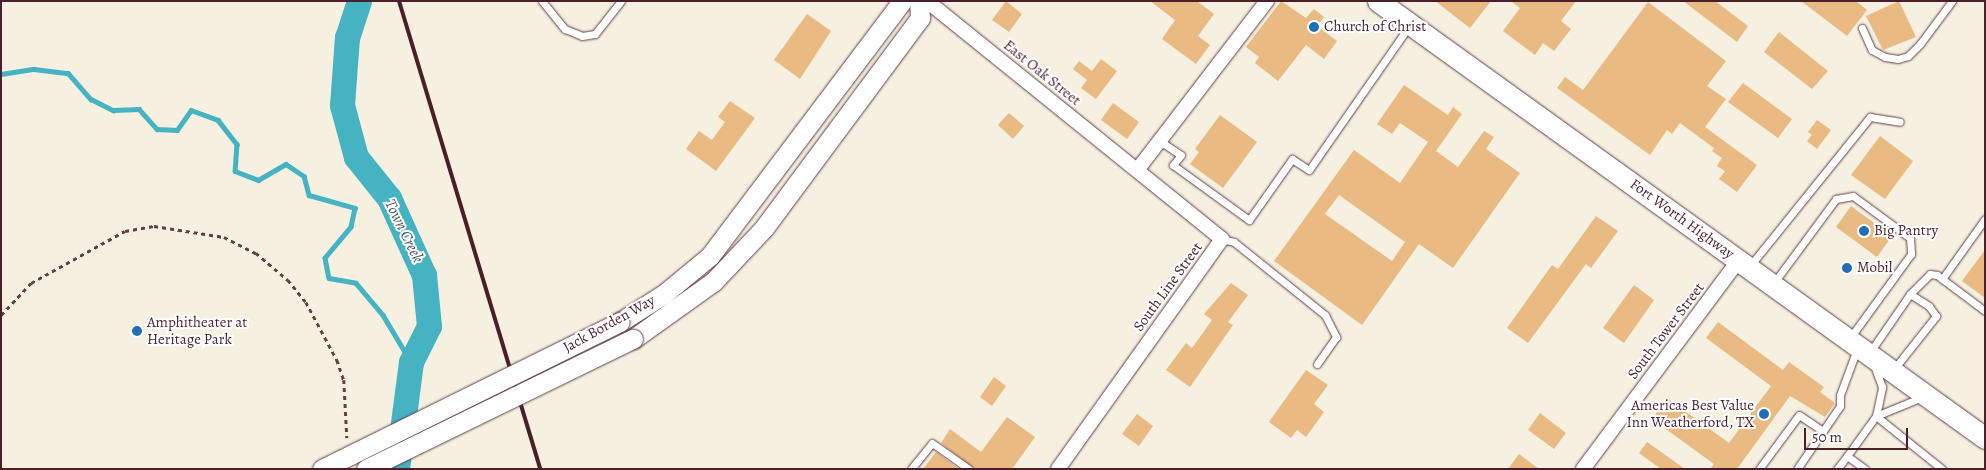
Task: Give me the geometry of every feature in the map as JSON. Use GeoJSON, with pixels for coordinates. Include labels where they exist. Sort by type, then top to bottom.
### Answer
{"type":"FeatureCollection","features":[{"type":"Feature","properties":{"kind":"main road","name":"Jack Borden Way"},"geometry":{"type":"LineString","coordinates":[[322,469],[620,322],[664,294],[710,256],[902,1]]}},
{"type":"Feature","properties":{"kind":"main road","name":"Jack Borden Way"},"geometry":{"type":"LineString","coordinates":[[366,469],[633,339],[713,282],[764,228],[920,18],[919,1]]}},
{"type":"Feature","properties":{"kind":"main road","name":"Fort Worth Highway"},"geometry":{"type":"LineString","coordinates":[[1378,1],[1861,346],[1985,438]]}},
{"type":"Feature","properties":{"kind":"street","name":"East Oak Street"},"geometry":{"type":"LineString","coordinates":[[927,1],[1138,170]]}},
{"type":"Feature","properties":{"kind":"street"},"geometry":{"type":"LineString","coordinates":[[1138,170],[1267,1]]}},
{"type":"Feature","properties":{"kind":"street","name":"South Line Street"},"geometry":{"type":"LineString","coordinates":[[1058,469],[1222,239],[1138,170]]}},
{"type":"Feature","properties":{"kind":"street","name":"South Tower Street"},"geometry":{"type":"LineString","coordinates":[[1583,469],[1744,264]]}},
{"type":"Feature","properties":{"kind":"lane"},"geometry":{"type":"LineString","coordinates":[[542,1],[565,29],[582,36],[595,34],[621,1]]}},
{"type":"Feature","properties":{"kind":"lane"},"geometry":{"type":"LineString","coordinates":[[1862,28],[1872,50],[1885,57],[1898,59],[1908,56],[1920,44],[1952,1]]}},
{"type":"Feature","properties":{"kind":"lane"},"geometry":{"type":"LineString","coordinates":[[1160,141],[1181,155],[1173,165],[1249,220],[1292,159],[1309,170],[1410,24]]}},
{"type":"Feature","properties":{"kind":"lane"},"geometry":{"type":"LineString","coordinates":[[1744,264],[1870,117],[1900,122]]}},
{"type":"Feature","properties":{"kind":"lane"},"geometry":{"type":"LineString","coordinates":[[1773,284],[1836,199],[1853,196],[1910,238],[1911,254],[1861,346],[1840,395],[1840,406],[1797,469]]}},
{"type":"Feature","properties":{"kind":"lane"},"geometry":{"type":"LineString","coordinates":[[1942,279],[1985,219]]}},
{"type":"Feature","properties":{"kind":"lane"},"geometry":{"type":"LineString","coordinates":[[1222,239],[1234,242],[1325,315],[1336,338],[1317,364]]}},
{"type":"Feature","properties":{"kind":"lane"},"geometry":{"type":"LineString","coordinates":[[1861,346],[1930,274],[1942,279],[1985,311]]}},
{"type":"Feature","properties":{"kind":"lane"},"geometry":{"type":"LineString","coordinates":[[1894,370],[1936,316],[1929,306],[1910,294]]}},
{"type":"Feature","properties":{"kind":"lane"},"geometry":{"type":"LineString","coordinates":[[1837,469],[1876,416],[1882,388],[1861,346]]}},
{"type":"Feature","properties":{"kind":"lane"},"geometry":{"type":"LineString","coordinates":[[1876,416],[1928,396]]}},
{"type":"Feature","properties":{"kind":"lane"},"geometry":{"type":"LineString","coordinates":[[1760,469],[1799,415],[1823,431]]}},
{"type":"Feature","properties":{"kind":"lane"},"geometry":{"type":"LineString","coordinates":[[1876,416],[1938,462],[1942,469]]}},
{"type":"Feature","properties":{"kind":"lane"},"geometry":{"type":"LineString","coordinates":[[911,469],[932,442],[969,469]]}},
{"type":"Feature","properties":{"kind":"lane"},"geometry":{"type":"LineString","coordinates":[[1847,456],[1865,469]]}},
{"type":"Feature","properties":{"kind":"path"},"geometry":{"type":"LineString","coordinates":[[1,315],[31,283],[125,231],[154,226],[224,236],[256,253],[288,280],[306,302],[344,380],[347,442]]}},
{"type":"Feature","properties":{"kind":"building"},"geometry":{"type":"Polygon","coordinates":[[[1006,1],[1022,14],[1009,32],[992,20],[1006,1]]]}},
{"type":"Feature","properties":{"kind":"building"},"geometry":{"type":"Polygon","coordinates":[[[1150,1],[1197,1],[1214,14],[1198,36],[1210,45],[1196,64],[1162,39],[1175,20],[1150,1]]]}},
{"type":"Feature","properties":{"kind":"building"},"geometry":{"type":"Polygon","coordinates":[[[1281,1],[1306,18],[1314,9],[1324,17],[1317,26],[1337,41],[1324,59],[1306,45],[1278,81],[1255,63],[1259,57],[1246,47],[1281,1]]]}},
{"type":"Feature","properties":{"kind":"building"},"geometry":{"type":"Polygon","coordinates":[[[1435,1],[1491,1],[1470,28],[1435,1]]]}},
{"type":"Feature","properties":{"kind":"building"},"geometry":{"type":"Polygon","coordinates":[[[1511,1],[1576,1],[1561,21],[1571,29],[1554,51],[1543,43],[1535,55],[1503,31],[1520,8],[1511,1]]]}},
{"type":"Feature","properties":{"kind":"building"},"geometry":{"type":"Polygon","coordinates":[[[1683,1],[1715,1],[1748,26],[1737,42],[1683,1]]]}},
{"type":"Feature","properties":{"kind":"building"},"geometry":{"type":"Polygon","coordinates":[[[1801,1],[1856,1],[1867,10],[1847,36],[1801,1]]]}},
{"type":"Feature","properties":{"kind":"building"},"geometry":{"type":"Polygon","coordinates":[[[1899,1],[1916,37],[1883,50],[1866,16],[1899,1]]]}},
{"type":"Feature","properties":{"kind":"building"},"geometry":{"type":"Polygon","coordinates":[[[1648,2],[1726,61],[1707,86],[1726,99],[1705,127],[1757,165],[1737,192],[1719,179],[1725,171],[1717,166],[1722,158],[1712,151],[1714,148],[1680,123],[1672,134],[1667,130],[1650,155],[1557,88],[1565,77],[1583,90],[1648,2]]]}},
{"type":"Feature","properties":{"kind":"building"},"geometry":{"type":"Polygon","coordinates":[[[807,14],[831,31],[800,79],[774,60],[807,14]]]}},
{"type":"Feature","properties":{"kind":"building"},"geometry":{"type":"Polygon","coordinates":[[[1779,32],[1828,71],[1812,89],[1764,52],[1779,32]]]}},
{"type":"Feature","properties":{"kind":"building"},"geometry":{"type":"Polygon","coordinates":[[[1101,59],[1117,71],[1096,99],[1081,88],[1087,80],[1073,69],[1079,61],[1092,71],[1101,59]]]}},
{"type":"Feature","properties":{"kind":"building"},"geometry":{"type":"Polygon","coordinates":[[[1743,83],[1792,119],[1778,138],[1728,102],[1743,83]]]}},
{"type":"Feature","properties":{"kind":"building"},"geometry":{"type":"Polygon","coordinates":[[[1404,85],[1448,115],[1453,107],[1462,114],[1436,151],[1458,167],[1484,131],[1494,137],[1486,149],[1520,173],[1453,268],[1419,244],[1362,325],[1274,261],[1354,150],[1400,183],[1428,142],[1400,123],[1392,134],[1377,124],[1404,85]],[[1339,195],[1325,214],[1392,261],[1405,242],[1339,195]]]}},
{"type":"Feature","properties":{"kind":"building"},"geometry":{"type":"Polygon","coordinates":[[[730,101],[755,118],[716,171],[686,149],[699,131],[712,140],[725,122],[718,117],[730,101]]]}},
{"type":"Feature","properties":{"kind":"building"},"geometry":{"type":"Polygon","coordinates":[[[1113,103],[1139,122],[1127,139],[1101,120],[1113,103]]]}},
{"type":"Feature","properties":{"kind":"building"},"geometry":{"type":"Polygon","coordinates":[[[1009,113],[1024,126],[1013,139],[998,125],[1009,113]]]}},
{"type":"Feature","properties":{"kind":"building"},"geometry":{"type":"Polygon","coordinates":[[[1220,115],[1257,142],[1223,188],[1190,164],[1199,152],[1195,149],[1220,115]]]}},
{"type":"Feature","properties":{"kind":"building"},"geometry":{"type":"Polygon","coordinates":[[[1817,120],[1831,130],[1817,149],[1807,141],[1812,135],[1808,132],[1817,120]]]}},
{"type":"Feature","properties":{"kind":"building"},"geometry":{"type":"Polygon","coordinates":[[[1880,136],[1913,161],[1885,199],[1851,175],[1880,136]]]}},
{"type":"Feature","properties":{"kind":"building","name":"Big Pantry"},"geometry":{"type":"Polygon","coordinates":[[[1851,206],[1892,236],[1877,257],[1836,227],[1851,206]]]}},
{"type":"Feature","properties":{"kind":"building"},"geometry":{"type":"Polygon","coordinates":[[[1596,216],[1618,231],[1591,268],[1586,264],[1528,343],[1507,328],[1552,265],[1558,269],[1596,216]]]}},
{"type":"Feature","properties":{"kind":"building"},"geometry":{"type":"Polygon","coordinates":[[[1985,250],[1985,298],[1962,281],[1985,250]]]}},
{"type":"Feature","properties":{"kind":"building"},"geometry":{"type":"Polygon","coordinates":[[[1231,283],[1248,295],[1228,322],[1233,325],[1190,387],[1166,370],[1186,343],[1192,348],[1212,320],[1204,314],[1231,283]]]}},
{"type":"Feature","properties":{"kind":"building"},"geometry":{"type":"Polygon","coordinates":[[[1634,285],[1654,300],[1624,343],[1603,328],[1634,285]]]}},
{"type":"Feature","properties":{"kind":"building"},"geometry":{"type":"Polygon","coordinates":[[[1718,322],[1783,370],[1789,362],[1824,387],[1820,392],[1835,403],[1825,417],[1790,396],[1737,469],[1710,469],[1714,464],[1652,419],[1667,398],[1729,443],[1771,386],[1706,338],[1718,322]]]}},
{"type":"Feature","properties":{"kind":"building"},"geometry":{"type":"Polygon","coordinates":[[[1306,370],[1328,385],[1314,404],[1324,412],[1306,437],[1297,430],[1291,438],[1269,422],[1306,370]]]}},
{"type":"Feature","properties":{"kind":"building"},"geometry":{"type":"Polygon","coordinates":[[[994,377],[1006,386],[992,406],[980,397],[994,377]]]}},
{"type":"Feature","properties":{"kind":"building"},"geometry":{"type":"Polygon","coordinates":[[[1540,413],[1566,433],[1554,449],[1528,430],[1540,413]]]}},
{"type":"Feature","properties":{"kind":"building"},"geometry":{"type":"Polygon","coordinates":[[[1137,414],[1153,426],[1139,446],[1122,434],[1137,414]]]}},
{"type":"Feature","properties":{"kind":"building"},"geometry":{"type":"Polygon","coordinates":[[[1007,417],[1035,437],[1012,469],[974,469],[941,443],[950,429],[981,452],[1007,417]]]}},
{"type":"Feature","properties":{"kind":"building"},"geometry":{"type":"Polygon","coordinates":[[[1647,442],[1685,469],[1661,469],[1639,453],[1647,442]]]}},
{"type":"Feature","properties":{"kind":"building"},"geometry":{"type":"Polygon","coordinates":[[[936,452],[959,469],[923,469],[936,452]]]}},
{"type":"Feature","properties":{"kind":"building"},"geometry":{"type":"Polygon","coordinates":[[[1519,454],[1539,469],[1508,469],[1519,454]]]}},
{"type":"Feature","properties":{"kind":"waterway","name":"Town Creek"},"geometry":{"type":"LineString","coordinates":[[359,1],[347,37],[342,105],[356,157],[389,198],[424,275],[429,326],[411,362],[397,469]]}},
{"type":"Feature","properties":{"kind":"waterway"},"geometry":{"type":"LineString","coordinates":[[1,74],[34,69],[68,73],[91,99],[113,110],[139,109],[157,129],[177,130],[191,110],[218,120],[237,144],[235,171],[258,180],[286,164],[304,176],[309,195],[355,208],[351,227],[325,258],[329,278],[356,283],[383,315],[411,362]]}},
{"type":"Feature","properties":{"kind":"railway"},"geometry":{"type":"LineString","coordinates":[[399,1],[540,469]]}},
{"type":"Feature","properties":{"kind":"place","name":"Church of Christ"},"geometry":{"type":"Point","coordinates":[1314,27]}},
{"type":"Feature","properties":{"kind":"place","name":"Big Pantry"},"geometry":{"type":"Point","coordinates":[1864,231]}},
{"type":"Feature","properties":{"kind":"place","name":"Mobil"},"geometry":{"type":"Point","coordinates":[1847,268]}},
{"type":"Feature","properties":{"kind":"place","name":"Amphitheater at Heritage Park"},"geometry":{"type":"Point","coordinates":[137,331]}},
{"type":"Feature","properties":{"kind":"place","name":"Americas Best Value Inn Weatherford, TX"},"geometry":{"type":"Point","coordinates":[1764,414]}}]}
